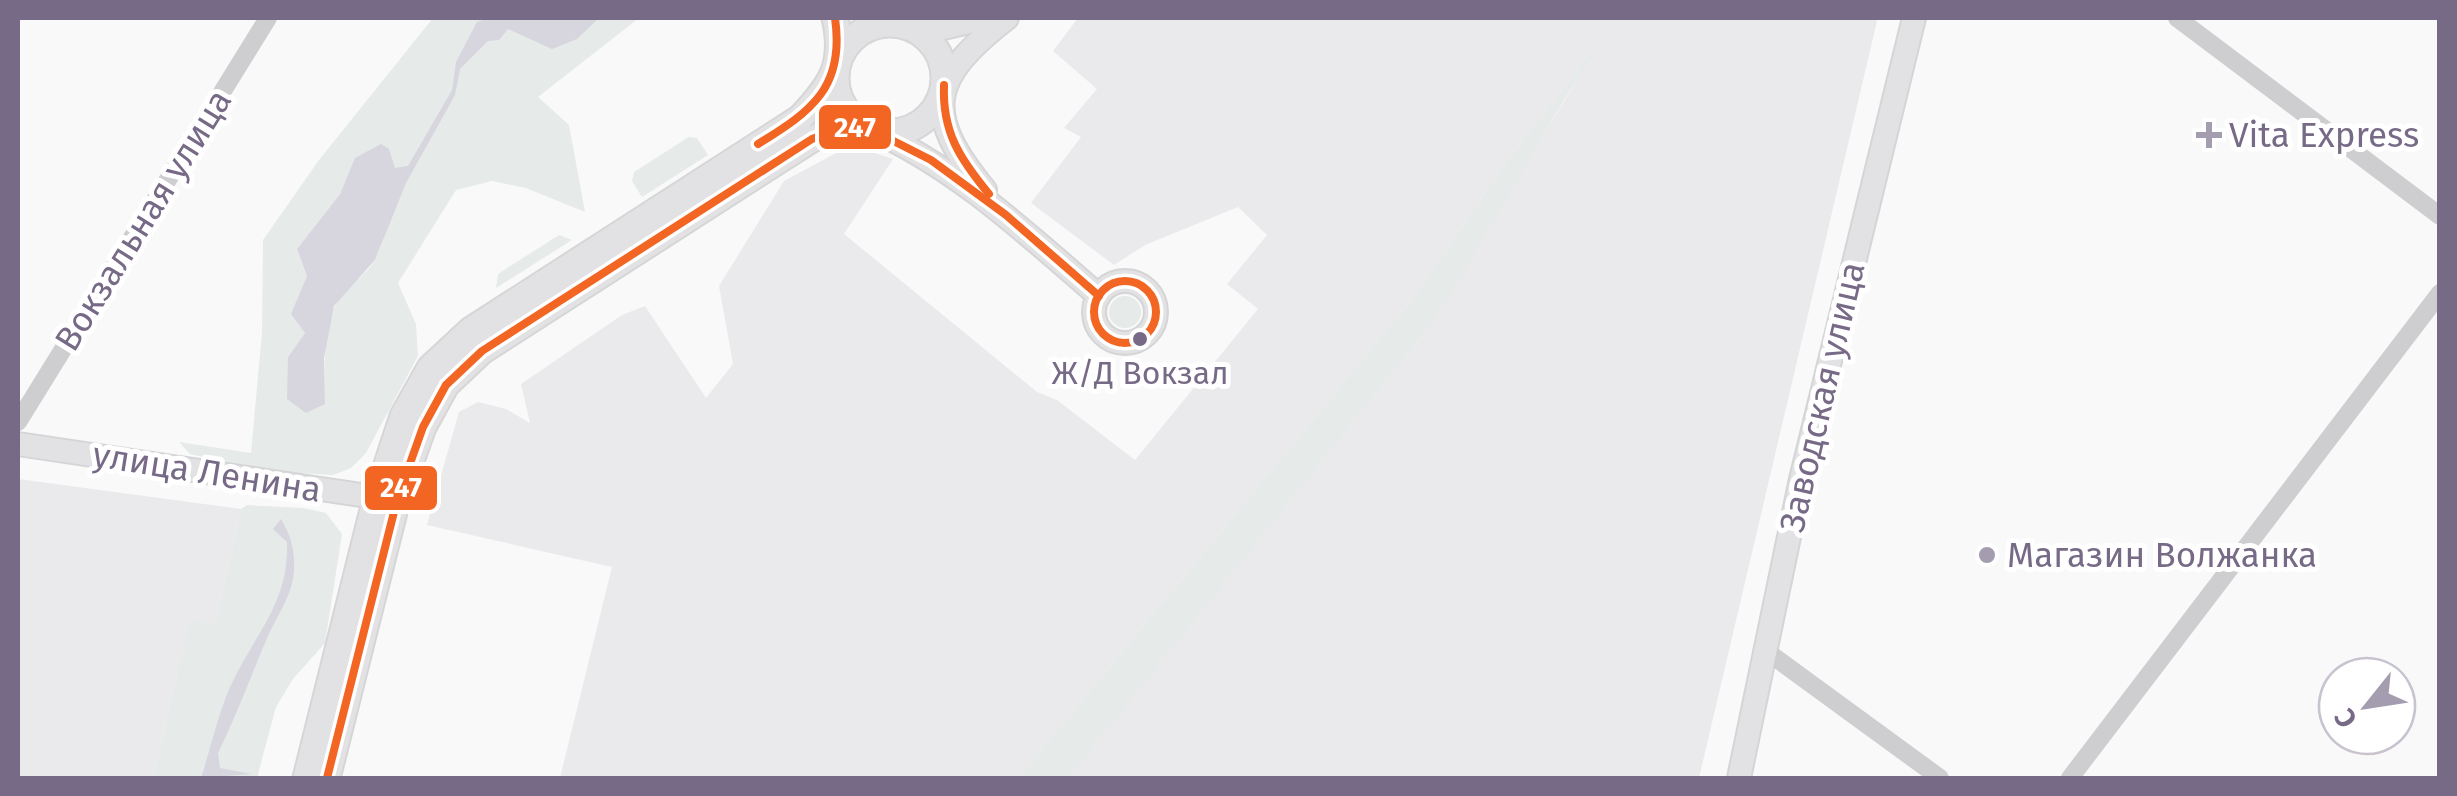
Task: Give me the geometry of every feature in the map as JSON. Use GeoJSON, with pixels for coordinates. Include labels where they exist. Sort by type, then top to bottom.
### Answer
{"type":"FeatureCollection","features":[{"type":"Feature","properties":{"kind":"main road"},"geometry":{"type":"LineString","coordinates":[[835,18],[840,43],[836,87],[852,118],[868,128]]}},
{"type":"Feature","properties":{"kind":"main road"},"geometry":{"type":"LineString","coordinates":[[306,778],[387,499],[446,385],[482,351],[812,139],[844,127],[898,132],[919,124],[939,103],[944,85],[936,48],[915,30],[891,21],[859,33],[844,49],[826,90],[800,118],[470,330],[430,368],[403,416],[387,499],[327,778]]}},
{"type":"Feature","properties":{"kind":"street","name":"Вокзальная улица"},"geometry":{"type":"LineString","coordinates":[[18,422],[263,18]]}},
{"type":"Feature","properties":{"kind":"street"},"geometry":{"type":"LineString","coordinates":[[891,21],[943,28],[986,18]]}},
{"type":"Feature","properties":{"kind":"street"},"geometry":{"type":"LineString","coordinates":[[1006,216],[959,156],[941,114],[944,85],[961,59],[1008,18]]}},
{"type":"Feature","properties":{"kind":"street","name":"Заводская улица"},"geometry":{"type":"LineString","coordinates":[[1739,778],[1801,478],[1914,18]]}},
{"type":"Feature","properties":{"kind":"street"},"geometry":{"type":"LineString","coordinates":[[2177,18],[2440,216]]}},
{"type":"Feature","properties":{"kind":"street"},"geometry":{"type":"LineString","coordinates":[[868,128],[913,148],[1006,216],[1099,296]]}},
{"type":"Feature","properties":{"kind":"street"},"geometry":{"type":"LineString","coordinates":[[2070,778],[2440,293]]}},
{"type":"Feature","properties":{"kind":"street","name":"улица Ленина"},"geometry":{"type":"LineString","coordinates":[[18,444],[387,499]]}},
{"type":"Feature","properties":{"kind":"street"},"geometry":{"type":"LineString","coordinates":[[1766,651],[1940,778]]}},
{"type":"Feature","properties":{"kind":"shaded area"},"geometry":{"type":"Polygon","coordinates":[[[433,18],[639,18],[538,97],[569,125],[585,212],[526,188],[492,181],[456,190],[398,283],[416,324],[418,356],[366,453],[351,468],[333,475],[266,471],[190,454],[179,442],[251,453],[262,332],[263,240],[319,160],[433,18]],[[389,149],[355,159],[340,194],[297,249],[307,276],[292,314],[305,333],[288,357],[325,404],[330,322],[340,298],[379,252],[390,207],[389,149]]]}},
{"type":"Feature","properties":{"kind":"shaded area"},"geometry":{"type":"Polygon","coordinates":[[[489,18],[599,18],[577,39],[552,49],[508,29],[499,40],[488,41],[460,69],[455,95],[406,183],[375,260],[334,306],[324,358],[325,404],[306,413],[287,399],[288,357],[305,333],[291,314],[307,276],[297,249],[340,194],[355,158],[381,144],[389,149],[395,168],[408,166],[452,90],[456,62],[477,22],[489,18]]]}},
{"type":"Feature","properties":{"kind":"shaded area"},"geometry":{"type":"Polygon","coordinates":[[[1078,18],[1877,21],[1699,778],[1067,778],[1421,337],[1602,39],[1509,158],[1412,299],[1018,778],[560,778],[612,567],[427,525],[459,412],[478,402],[506,409],[530,423],[521,384],[622,315],[645,306],[706,398],[733,364],[719,286],[784,181],[840,151],[866,150],[893,159],[844,234],[1037,392],[1057,400],[1135,460],[1258,309],[1227,284],[1267,235],[1238,207],[1145,245],[1114,265],[1031,203],[1081,137],[1064,128],[1097,89],[1053,51],[1078,18]]]}},
{"type":"Feature","properties":{"kind":"shaded area"},"geometry":{"type":"Polygon","coordinates":[[[1612,26],[1451,294],[1421,337],[1068,778],[1018,778],[1412,299],[1509,158],[1612,26]]]}},
{"type":"Feature","properties":{"kind":"shaded area"},"geometry":{"type":"Polygon","coordinates":[[[689,137],[697,138],[708,155],[642,197],[632,181],[634,172],[689,137]]]}},
{"type":"Feature","properties":{"kind":"shaded area"},"geometry":{"type":"Polygon","coordinates":[[[559,235],[572,240],[496,288],[498,274],[559,235]]]}},
{"type":"Feature","properties":{"kind":"shaded area"},"geometry":{"type":"Polygon","coordinates":[[[1125,296],[1137,300],[1141,312],[1137,324],[1125,328],[1113,324],[1109,312],[1113,300],[1125,296]]]}},
{"type":"Feature","properties":{"kind":"shaded area"},"geometry":{"type":"Polygon","coordinates":[[[18,479],[241,509],[215,624],[190,620],[153,778],[18,778],[18,479]]]}},
{"type":"Feature","properties":{"kind":"shaded area"},"geometry":{"type":"Polygon","coordinates":[[[247,505],[326,513],[342,534],[325,643],[293,679],[276,707],[257,778],[153,778],[190,619],[215,624],[241,509],[247,505]]]}},
{"type":"Feature","properties":{"kind":"shaded area"},"geometry":{"type":"Polygon","coordinates":[[[281,519],[293,550],[290,589],[218,753],[220,768],[251,774],[201,778],[228,693],[283,583],[287,542],[273,529],[281,519]]]}},
{"type":"Feature","properties":{"kind":"transit line","name":"247"},"geometry":{"type":"LineString","coordinates":[[758,144],[794,120],[821,94],[835,62],[835,18]]}},
{"type":"Feature","properties":{"kind":"transit line","name":"247"},"geometry":{"type":"LineString","coordinates":[[944,85],[946,117],[955,144],[989,194]]}},
{"type":"Feature","properties":{"kind":"transit line","name":"247"},"geometry":{"type":"LineString","coordinates":[[327,778],[397,500],[423,427],[446,385],[482,351],[812,139],[844,127],[868,128],[931,160],[1006,215],[1099,296]]}},
{"type":"Feature","properties":{"kind":"transit line","name":"247"},"geometry":{"type":"LineString","coordinates":[[1125,281],[1147,290],[1156,312],[1147,334],[1125,343],[1103,334],[1094,312],[1103,290],[1125,281]]}},
{"type":"Feature","properties":{"kind":"place","name":"Vita Express"},"geometry":{"type":"Point","coordinates":[2209,135]}},
{"type":"Feature","properties":{"kind":"place","name":"Ж/Д Вокзал"},"geometry":{"type":"Point","coordinates":[1140,339]}},
{"type":"Feature","properties":{"kind":"place","name":"Магазин Волжанка"},"geometry":{"type":"Point","coordinates":[1987,555]}}]}
